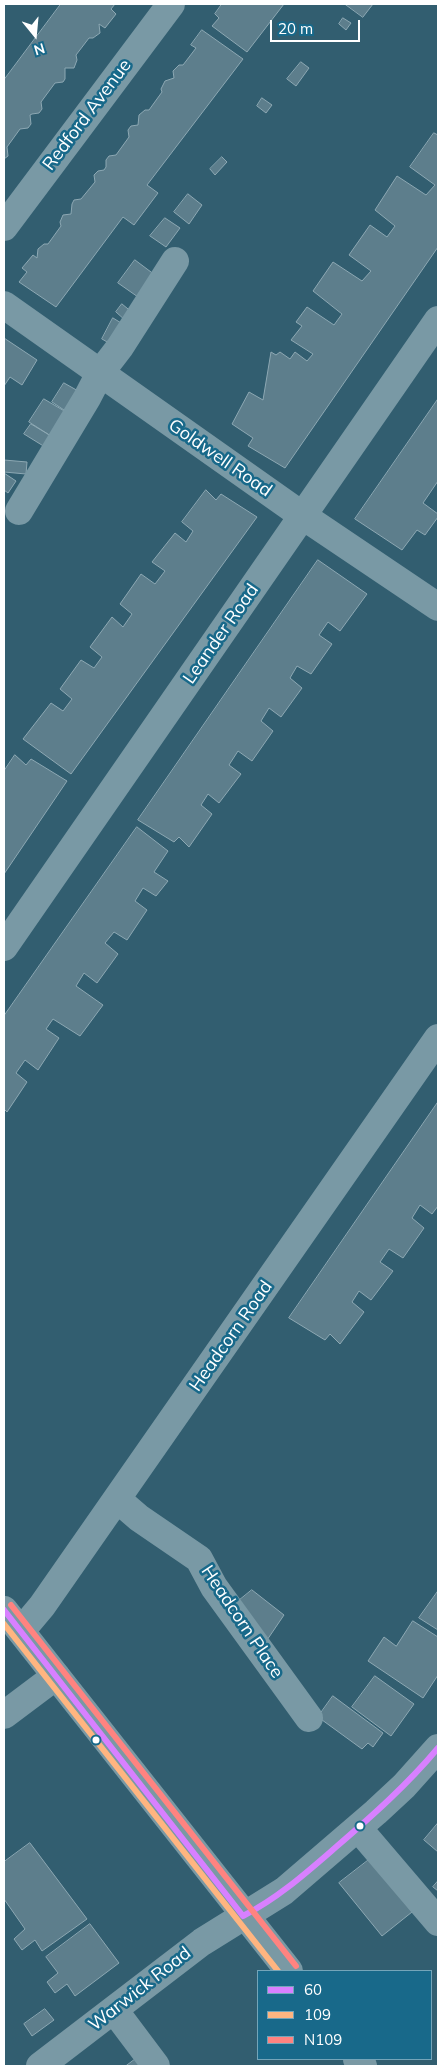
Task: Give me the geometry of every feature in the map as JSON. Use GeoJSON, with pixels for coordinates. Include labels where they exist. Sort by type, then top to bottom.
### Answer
{"type":"FeatureCollection","features":[{"type":"Feature","properties":{"kind":"highway"},"geometry":{"type":"LineString","coordinates":[[4,1610],[243,1916],[288,1970]]}},
{"type":"Feature","properties":{"kind":"street","name":"Redford Avenue"},"geometry":{"type":"LineString","coordinates":[[4,227],[169,4]]}},
{"type":"Feature","properties":{"kind":"street"},"geometry":{"type":"LineString","coordinates":[[19,511],[100,373],[120,347],[176,261]]}},
{"type":"Feature","properties":{"kind":"street","name":"Goldwell Road"},"geometry":{"type":"LineString","coordinates":[[4,305],[303,516],[438,608]]}},
{"type":"Feature","properties":{"kind":"street","name":"Leander Road"},"geometry":{"type":"LineString","coordinates":[[4,947],[438,320]]}},
{"type":"Feature","properties":{"kind":"street","name":"Headcorn Road"},"geometry":{"type":"LineString","coordinates":[[21,1631],[42,1606],[438,1038]]}},
{"type":"Feature","properties":{"kind":"street","name":"Headcorn Place"},"geometry":{"type":"LineString","coordinates":[[116,1499],[139,1518],[199,1560],[214,1587],[309,1718]]}},
{"type":"Feature","properties":{"kind":"street"},"geometry":{"type":"LineString","coordinates":[[4,1715],[56,1676]]}},
{"type":"Feature","properties":{"kind":"street","name":"Warwick Road"},"geometry":{"type":"LineString","coordinates":[[40,2066],[202,1942],[284,1891],[404,1786],[438,1748]]}},
{"type":"Feature","properties":{"kind":"street"},"geometry":{"type":"LineString","coordinates":[[358,1828],[438,1922]]}},
{"type":"Feature","properties":{"kind":"street"},"geometry":{"type":"LineString","coordinates":[[114,2010],[156,2066]]}},
{"type":"Feature","properties":{"kind":"building"},"geometry":{"type":"Polygon","coordinates":[[[61,4],[115,4],[111,9],[116,14],[105,28],[99,24],[100,33],[93,38],[89,38],[76,55],[77,60],[74,68],[65,68],[65,79],[63,82],[55,83],[41,102],[42,109],[39,113],[30,115],[31,124],[28,128],[20,129],[7,147],[8,156],[4,159],[4,80],[61,4]]]}},
{"type":"Feature","properties":{"kind":"building"},"geometry":{"type":"Polygon","coordinates":[[[222,4],[284,4],[247,52],[212,26],[219,18],[215,14],[222,4]]]}},
{"type":"Feature","properties":{"kind":"building"},"geometry":{"type":"Polygon","coordinates":[[[345,4],[373,4],[363,17],[345,4]]]}},
{"type":"Feature","properties":{"kind":"building"},"geometry":{"type":"Polygon","coordinates":[[[343,18],[351,23],[346,30],[339,24],[343,18]]]}},
{"type":"Feature","properties":{"kind":"building"},"geometry":{"type":"Polygon","coordinates":[[[202,30],[243,59],[147,185],[158,193],[134,225],[123,217],[56,307],[19,282],[27,272],[22,268],[33,255],[37,258],[38,249],[44,244],[48,244],[61,226],[60,222],[63,215],[71,214],[74,200],[81,199],[95,182],[94,175],[98,171],[104,170],[109,156],[116,155],[129,137],[128,130],[131,126],[138,125],[139,115],[145,110],[149,110],[162,92],[161,89],[165,81],[174,78],[173,71],[179,65],[183,65],[196,48],[191,45],[202,30]]]}},
{"type":"Feature","properties":{"kind":"building"},"geometry":{"type":"Polygon","coordinates":[[[301,62],[309,68],[296,86],[287,79],[301,62]]]}},
{"type":"Feature","properties":{"kind":"building"},"geometry":{"type":"Polygon","coordinates":[[[262,98],[272,105],[266,113],[257,106],[262,98]]]}},
{"type":"Feature","properties":{"kind":"building"},"geometry":{"type":"Polygon","coordinates":[[[434,133],[438,135],[438,247],[285,468],[248,446],[253,438],[232,424],[249,392],[263,400],[271,352],[276,355],[280,352],[290,359],[295,352],[307,361],[313,354],[291,340],[302,326],[296,322],[307,307],[334,325],[342,314],[313,291],[333,262],[362,281],[371,271],[349,255],[370,225],[387,237],[395,226],[375,210],[397,176],[426,195],[435,185],[410,167],[434,133]]]}},
{"type":"Feature","properties":{"kind":"building"},"geometry":{"type":"Polygon","coordinates":[[[222,157],[227,162],[215,175],[210,169],[222,157]]]}},
{"type":"Feature","properties":{"kind":"building"},"geometry":{"type":"Polygon","coordinates":[[[188,194],[202,205],[189,224],[174,212],[188,194]]]}},
{"type":"Feature","properties":{"kind":"building"},"geometry":{"type":"Polygon","coordinates":[[[165,218],[180,228],[166,247],[150,236],[165,218]]]}},
{"type":"Feature","properties":{"kind":"building"},"geometry":{"type":"Polygon","coordinates":[[[135,260],[155,275],[138,297],[118,283],[135,260]]]}},
{"type":"Feature","properties":{"kind":"building"},"geometry":{"type":"Polygon","coordinates":[[[122,304],[133,313],[126,321],[116,312],[122,304]]]}},
{"type":"Feature","properties":{"kind":"building"},"geometry":{"type":"Polygon","coordinates":[[[113,318],[126,326],[114,346],[102,339],[113,318]]]}},
{"type":"Feature","properties":{"kind":"building"},"geometry":{"type":"Polygon","coordinates":[[[4,338],[37,360],[22,385],[10,377],[4,386],[4,338]]]}},
{"type":"Feature","properties":{"kind":"building"},"geometry":{"type":"Polygon","coordinates":[[[64,383],[80,392],[67,412],[52,402],[64,383]]]}},
{"type":"Feature","properties":{"kind":"building"},"geometry":{"type":"Polygon","coordinates":[[[44,399],[66,412],[51,436],[29,422],[44,399]]]}},
{"type":"Feature","properties":{"kind":"building"},"geometry":{"type":"Polygon","coordinates":[[[438,399],[438,481],[423,503],[438,514],[438,517],[425,535],[417,530],[402,550],[355,519],[438,399]]]}},
{"type":"Feature","properties":{"kind":"building"},"geometry":{"type":"Polygon","coordinates":[[[31,424],[51,436],[45,447],[24,434],[31,424]]]}},
{"type":"Feature","properties":{"kind":"building"},"geometry":{"type":"Polygon","coordinates":[[[4,460],[27,462],[26,474],[4,472],[4,460]]]}},
{"type":"Feature","properties":{"kind":"building"},"geometry":{"type":"Polygon","coordinates":[[[4,473],[16,481],[8,493],[4,490],[4,473]]]}},
{"type":"Feature","properties":{"kind":"building"},"geometry":{"type":"Polygon","coordinates":[[[206,490],[216,500],[221,494],[257,517],[71,774],[23,739],[51,703],[63,711],[72,699],[60,689],[81,660],[94,668],[102,657],[90,647],[112,617],[123,627],[132,614],[120,604],[141,574],[155,584],[165,571],[152,562],[175,533],[186,542],[193,531],[182,522],[206,490]]]}},
{"type":"Feature","properties":{"kind":"building"},"geometry":{"type":"Polygon","coordinates":[[[318,560],[367,594],[340,631],[328,622],[319,635],[332,644],[311,674],[297,666],[290,678],[302,688],[281,717],[269,708],[261,721],[273,731],[252,761],[238,751],[229,765],[241,774],[219,803],[208,794],[201,805],[212,814],[189,847],[179,837],[174,842],[138,820],[318,560]]]}},
{"type":"Feature","properties":{"kind":"building"},"geometry":{"type":"Polygon","coordinates":[[[15,755],[26,765],[31,759],[67,781],[4,874],[4,771],[15,755]]]}},
{"type":"Feature","properties":{"kind":"building"},"geometry":{"type":"Polygon","coordinates":[[[137,827],[168,851],[154,872],[168,881],[156,896],[143,888],[135,901],[147,910],[127,940],[114,932],[105,943],[118,954],[97,983],[84,973],[76,986],[103,1005],[80,1036],[53,1019],[46,1029],[59,1038],[38,1070],[25,1060],[16,1073],[27,1082],[7,1112],[4,1109],[4,1016],[137,827]]]}},
{"type":"Feature","properties":{"kind":"building"},"geometry":{"type":"Polygon","coordinates":[[[438,1102],[438,1206],[432,1214],[420,1205],[412,1218],[424,1228],[403,1258],[389,1249],[380,1262],[393,1271],[371,1300],[359,1291],[352,1302],[364,1312],[340,1344],[330,1334],[325,1340],[289,1318],[438,1102]]]}},
{"type":"Feature","properties":{"kind":"building"},"geometry":{"type":"Polygon","coordinates":[[[252,1590],[284,1615],[265,1643],[236,1603],[252,1590]]]}},
{"type":"Feature","properties":{"kind":"building"},"geometry":{"type":"Polygon","coordinates":[[[438,1591],[438,1630],[419,1618],[438,1591]]]}},
{"type":"Feature","properties":{"kind":"building"},"geometry":{"type":"Polygon","coordinates":[[[413,1621],[438,1637],[438,1675],[423,1698],[368,1661],[384,1637],[396,1646],[413,1621]]]}},
{"type":"Feature","properties":{"kind":"building"},"geometry":{"type":"Polygon","coordinates":[[[375,1676],[414,1704],[391,1736],[352,1707],[375,1676]]]}},
{"type":"Feature","properties":{"kind":"building"},"geometry":{"type":"Polygon","coordinates":[[[333,1696],[383,1733],[373,1747],[368,1743],[362,1749],[318,1717],[333,1696]]]}},
{"type":"Feature","properties":{"kind":"building"},"geometry":{"type":"Polygon","coordinates":[[[438,1823],[438,1852],[424,1840],[438,1823]]]}},
{"type":"Feature","properties":{"kind":"building"},"geometry":{"type":"Polygon","coordinates":[[[30,1843],[87,1919],[42,1951],[35,1940],[22,1950],[14,1939],[25,1929],[4,1899],[4,1862],[30,1843]]]}},
{"type":"Feature","properties":{"kind":"building"},"geometry":{"type":"Polygon","coordinates":[[[370,1859],[412,1912],[382,1936],[339,1883],[370,1859]]]}},
{"type":"Feature","properties":{"kind":"building"},"geometry":{"type":"Polygon","coordinates":[[[438,1881],[438,1891],[433,1887],[438,1881]]]}},
{"type":"Feature","properties":{"kind":"building"},"geometry":{"type":"Polygon","coordinates":[[[90,1924],[119,1963],[75,1996],[67,1984],[55,1993],[47,1982],[58,1973],[46,1957],[90,1924]]]}},
{"type":"Feature","properties":{"kind":"building"},"geometry":{"type":"Polygon","coordinates":[[[45,2009],[54,2020],[32,2036],[24,2024],[45,2009]]]}},
{"type":"Feature","properties":{"kind":"building"},"geometry":{"type":"Polygon","coordinates":[[[137,2058],[143,2066],[126,2066],[137,2058]]]}},
{"type":"Feature","properties":{"kind":"transit line","name":"N109"},"geometry":{"type":"LineString","coordinates":[[11,1605],[296,1966]]}},
{"type":"Feature","properties":{"kind":"transit line","name":"60"},"geometry":{"type":"LineString","coordinates":[[4,1610],[243,1916]]}},
{"type":"Feature","properties":{"kind":"transit line","name":"109"},"geometry":{"type":"LineString","coordinates":[[4,1624],[277,1970]]}},
{"type":"Feature","properties":{"kind":"transit line","name":"60"},"geometry":{"type":"LineString","coordinates":[[243,1916],[303,1876],[389,1800],[438,1748]]}}]}
